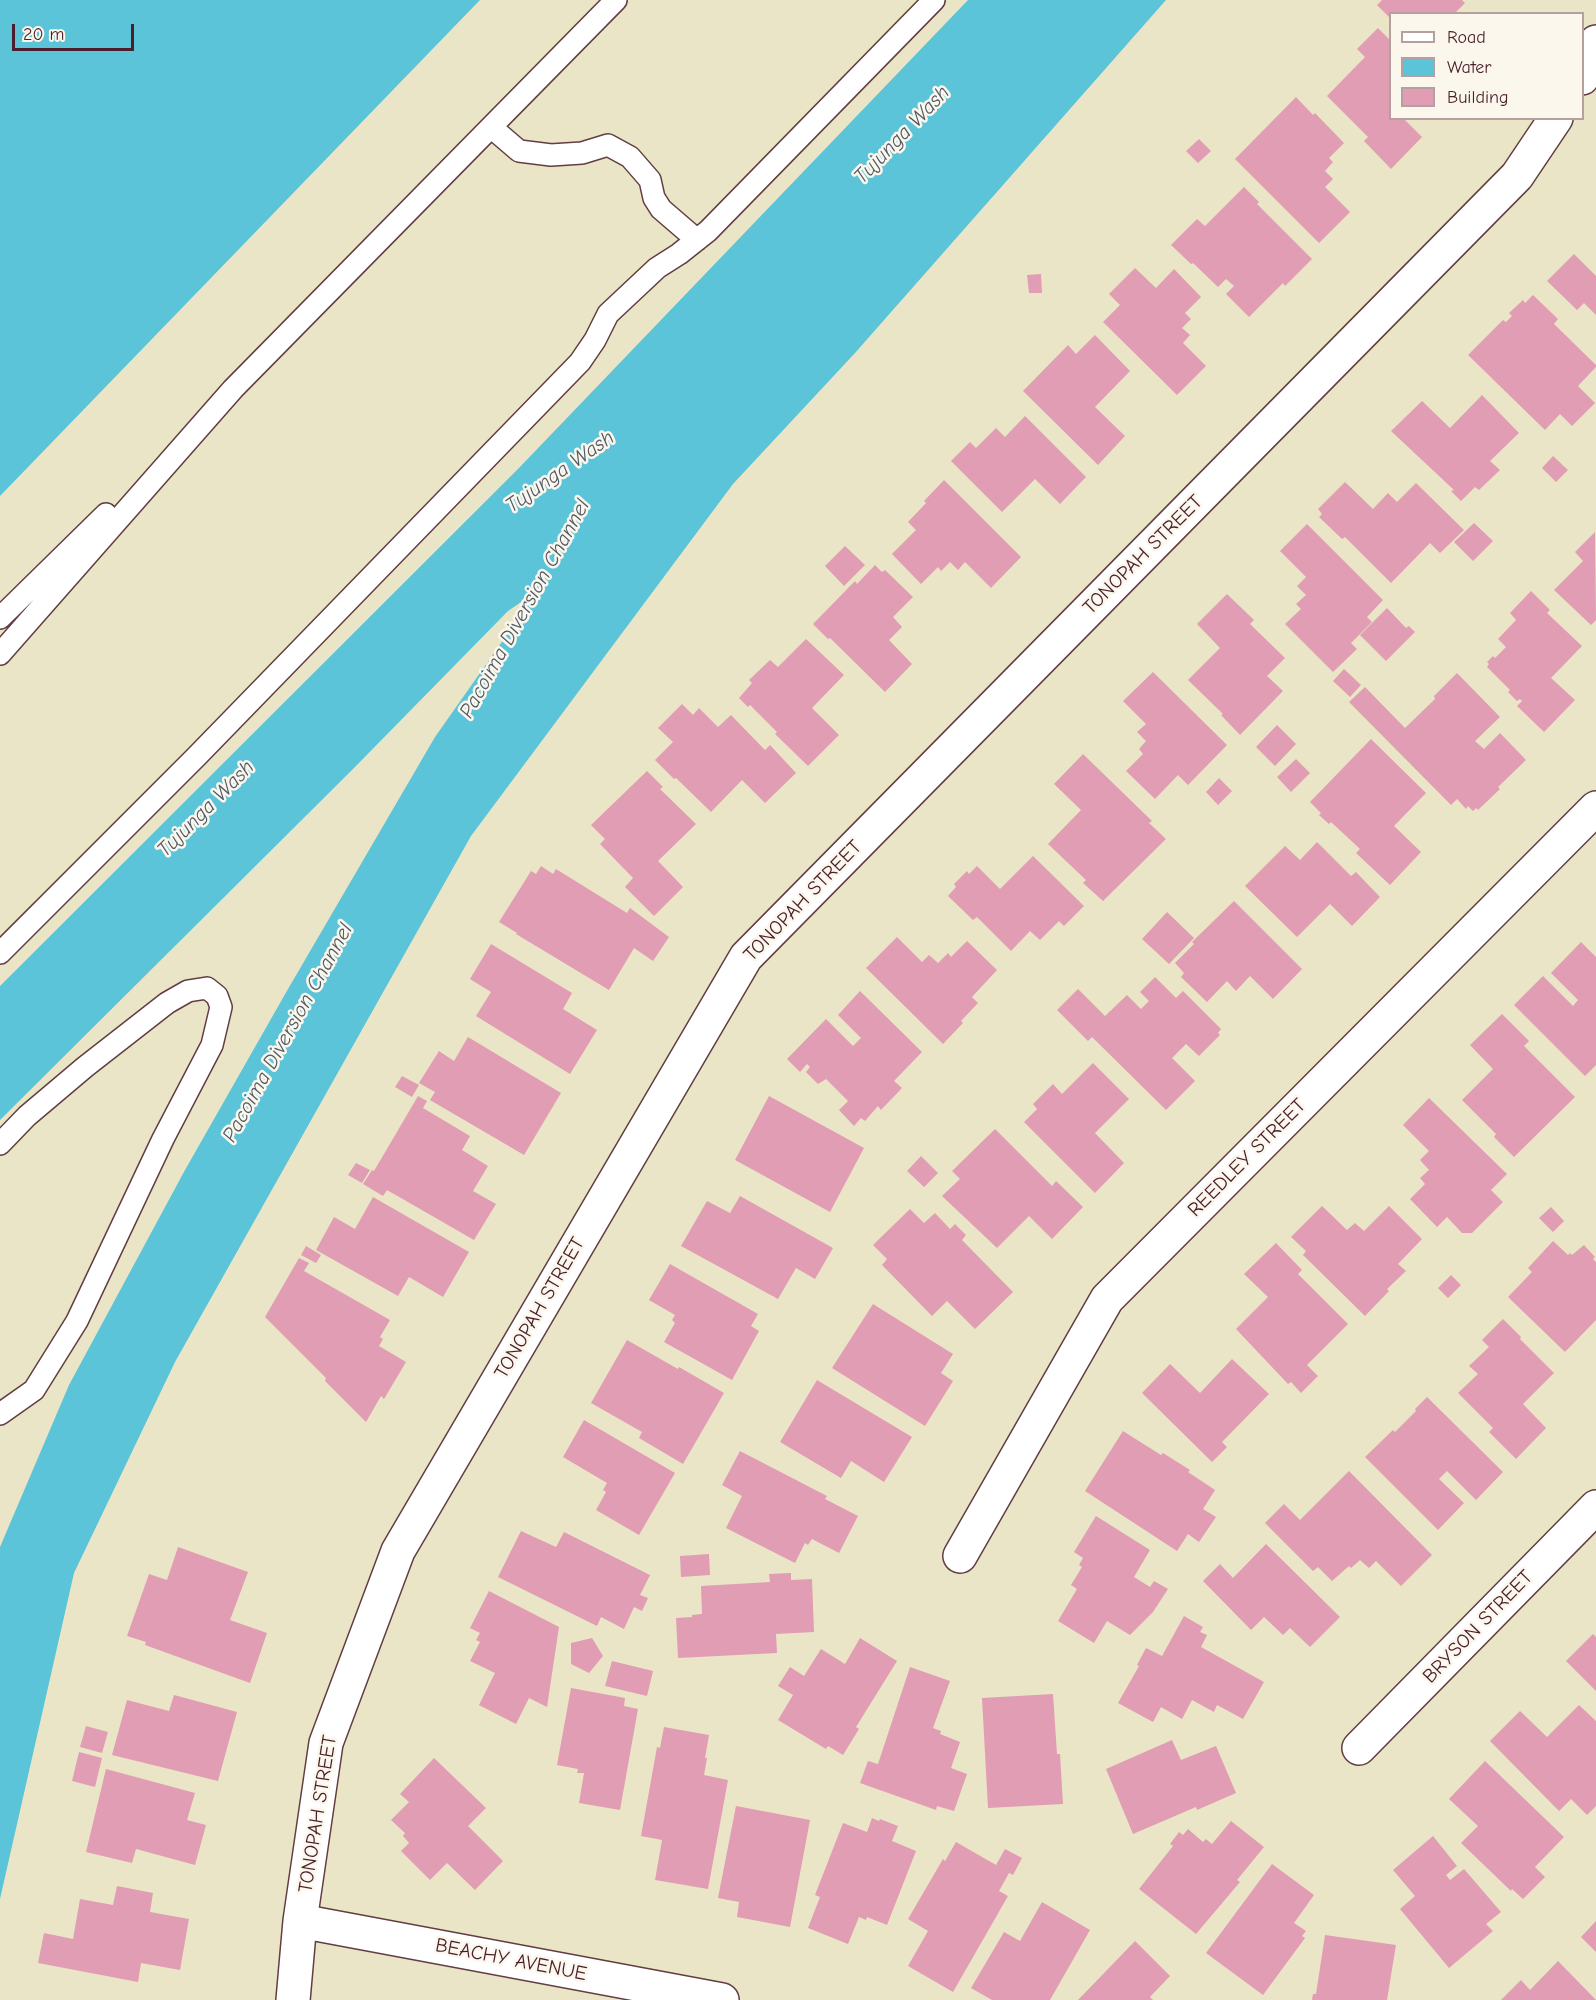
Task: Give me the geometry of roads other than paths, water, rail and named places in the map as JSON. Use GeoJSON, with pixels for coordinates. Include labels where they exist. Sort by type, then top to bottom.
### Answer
{"type":"FeatureCollection","features":[{"type":"Feature","properties":{"kind":"street"},"geometry":{"type":"LineString","coordinates":[[1584,73],[1596,42]]}},
{"type":"Feature","properties":{"kind":"street"},"geometry":{"type":"LineString","coordinates":[[1584,86],[1596,97]]}},
{"type":"Feature","properties":{"kind":"street","name":"TONOPAH STREET"},"geometry":{"type":"LineString","coordinates":[[293,2000],[300,1921],[326,1743],[398,1551],[746,957],[1517,176],[1555,120]]}},
{"type":"Feature","properties":{"kind":"street","name":"REEDLEY STREET"},"geometry":{"type":"LineString","coordinates":[[960,1556],[1107,1299],[1596,808]]}},
{"type":"Feature","properties":{"kind":"street","name":"BRYSON STREET"},"geometry":{"type":"LineString","coordinates":[[1359,1748],[1596,1507]]}},
{"type":"Feature","properties":{"kind":"street","name":"BEACHY AVENUE"},"geometry":{"type":"LineString","coordinates":[[300,1921],[722,2000]]}},
{"type":"Feature","properties":{"kind":"lane"},"geometry":{"type":"LineString","coordinates":[[0,618],[233,390],[616,0]]}},
{"type":"Feature","properties":{"kind":"lane"},"geometry":{"type":"LineString","coordinates":[[0,953],[197,756],[580,363],[608,314],[657,267],[697,240],[934,0]]}},
{"type":"Feature","properties":{"kind":"lane"},"geometry":{"type":"LineString","coordinates":[[491,127],[519,151],[551,155],[582,153],[608,145],[630,157],[650,180],[654,198],[661,210],[697,240]]}},
{"type":"Feature","properties":{"kind":"lane"},"geometry":{"type":"LineString","coordinates":[[0,654],[233,390]]}},
{"type":"Feature","properties":{"kind":"lane"},"geometry":{"type":"LineString","coordinates":[[0,1144],[27,1116],[85,1067],[167,1003],[188,991],[207,988],[217,996],[221,1007],[212,1045],[163,1139],[77,1321],[34,1390],[0,1414]]}},
{"type":"Feature","properties":{"kind":"water"},"geometry":{"type":"Polygon","coordinates":[[[0,0],[480,0],[0,496],[0,0]]]}},
{"type":"Feature","properties":{"kind":"water"},"geometry":{"type":"Polygon","coordinates":[[[968,0],[1166,0],[855,353],[733,484],[471,836],[175,1362],[74,1573],[0,1899],[0,1547],[69,1385],[185,1170],[435,737],[518,619],[527,598],[508,611],[352,770],[0,1120],[0,986],[518,469],[968,0]]]}},
{"type":"Feature","properties":{"kind":"water label","name":"Tujunga Wash"},"geometry":{"type":"Point","coordinates":[902,135]}},
{"type":"Feature","properties":{"kind":"water label","name":"Tujunga Wash"},"geometry":{"type":"Point","coordinates":[560,472]}},
{"type":"Feature","properties":{"kind":"water label","name":"Pacoima Diversion Channel"},"geometry":{"type":"Point","coordinates":[525,609]}},
{"type":"Feature","properties":{"kind":"water label","name":"Tujunga Wash"},"geometry":{"type":"Point","coordinates":[206,809]}},
{"type":"Feature","properties":{"kind":"water label","name":"Pacoima Diversion Channel"},"geometry":{"type":"Point","coordinates":[288,1033]}}]}
